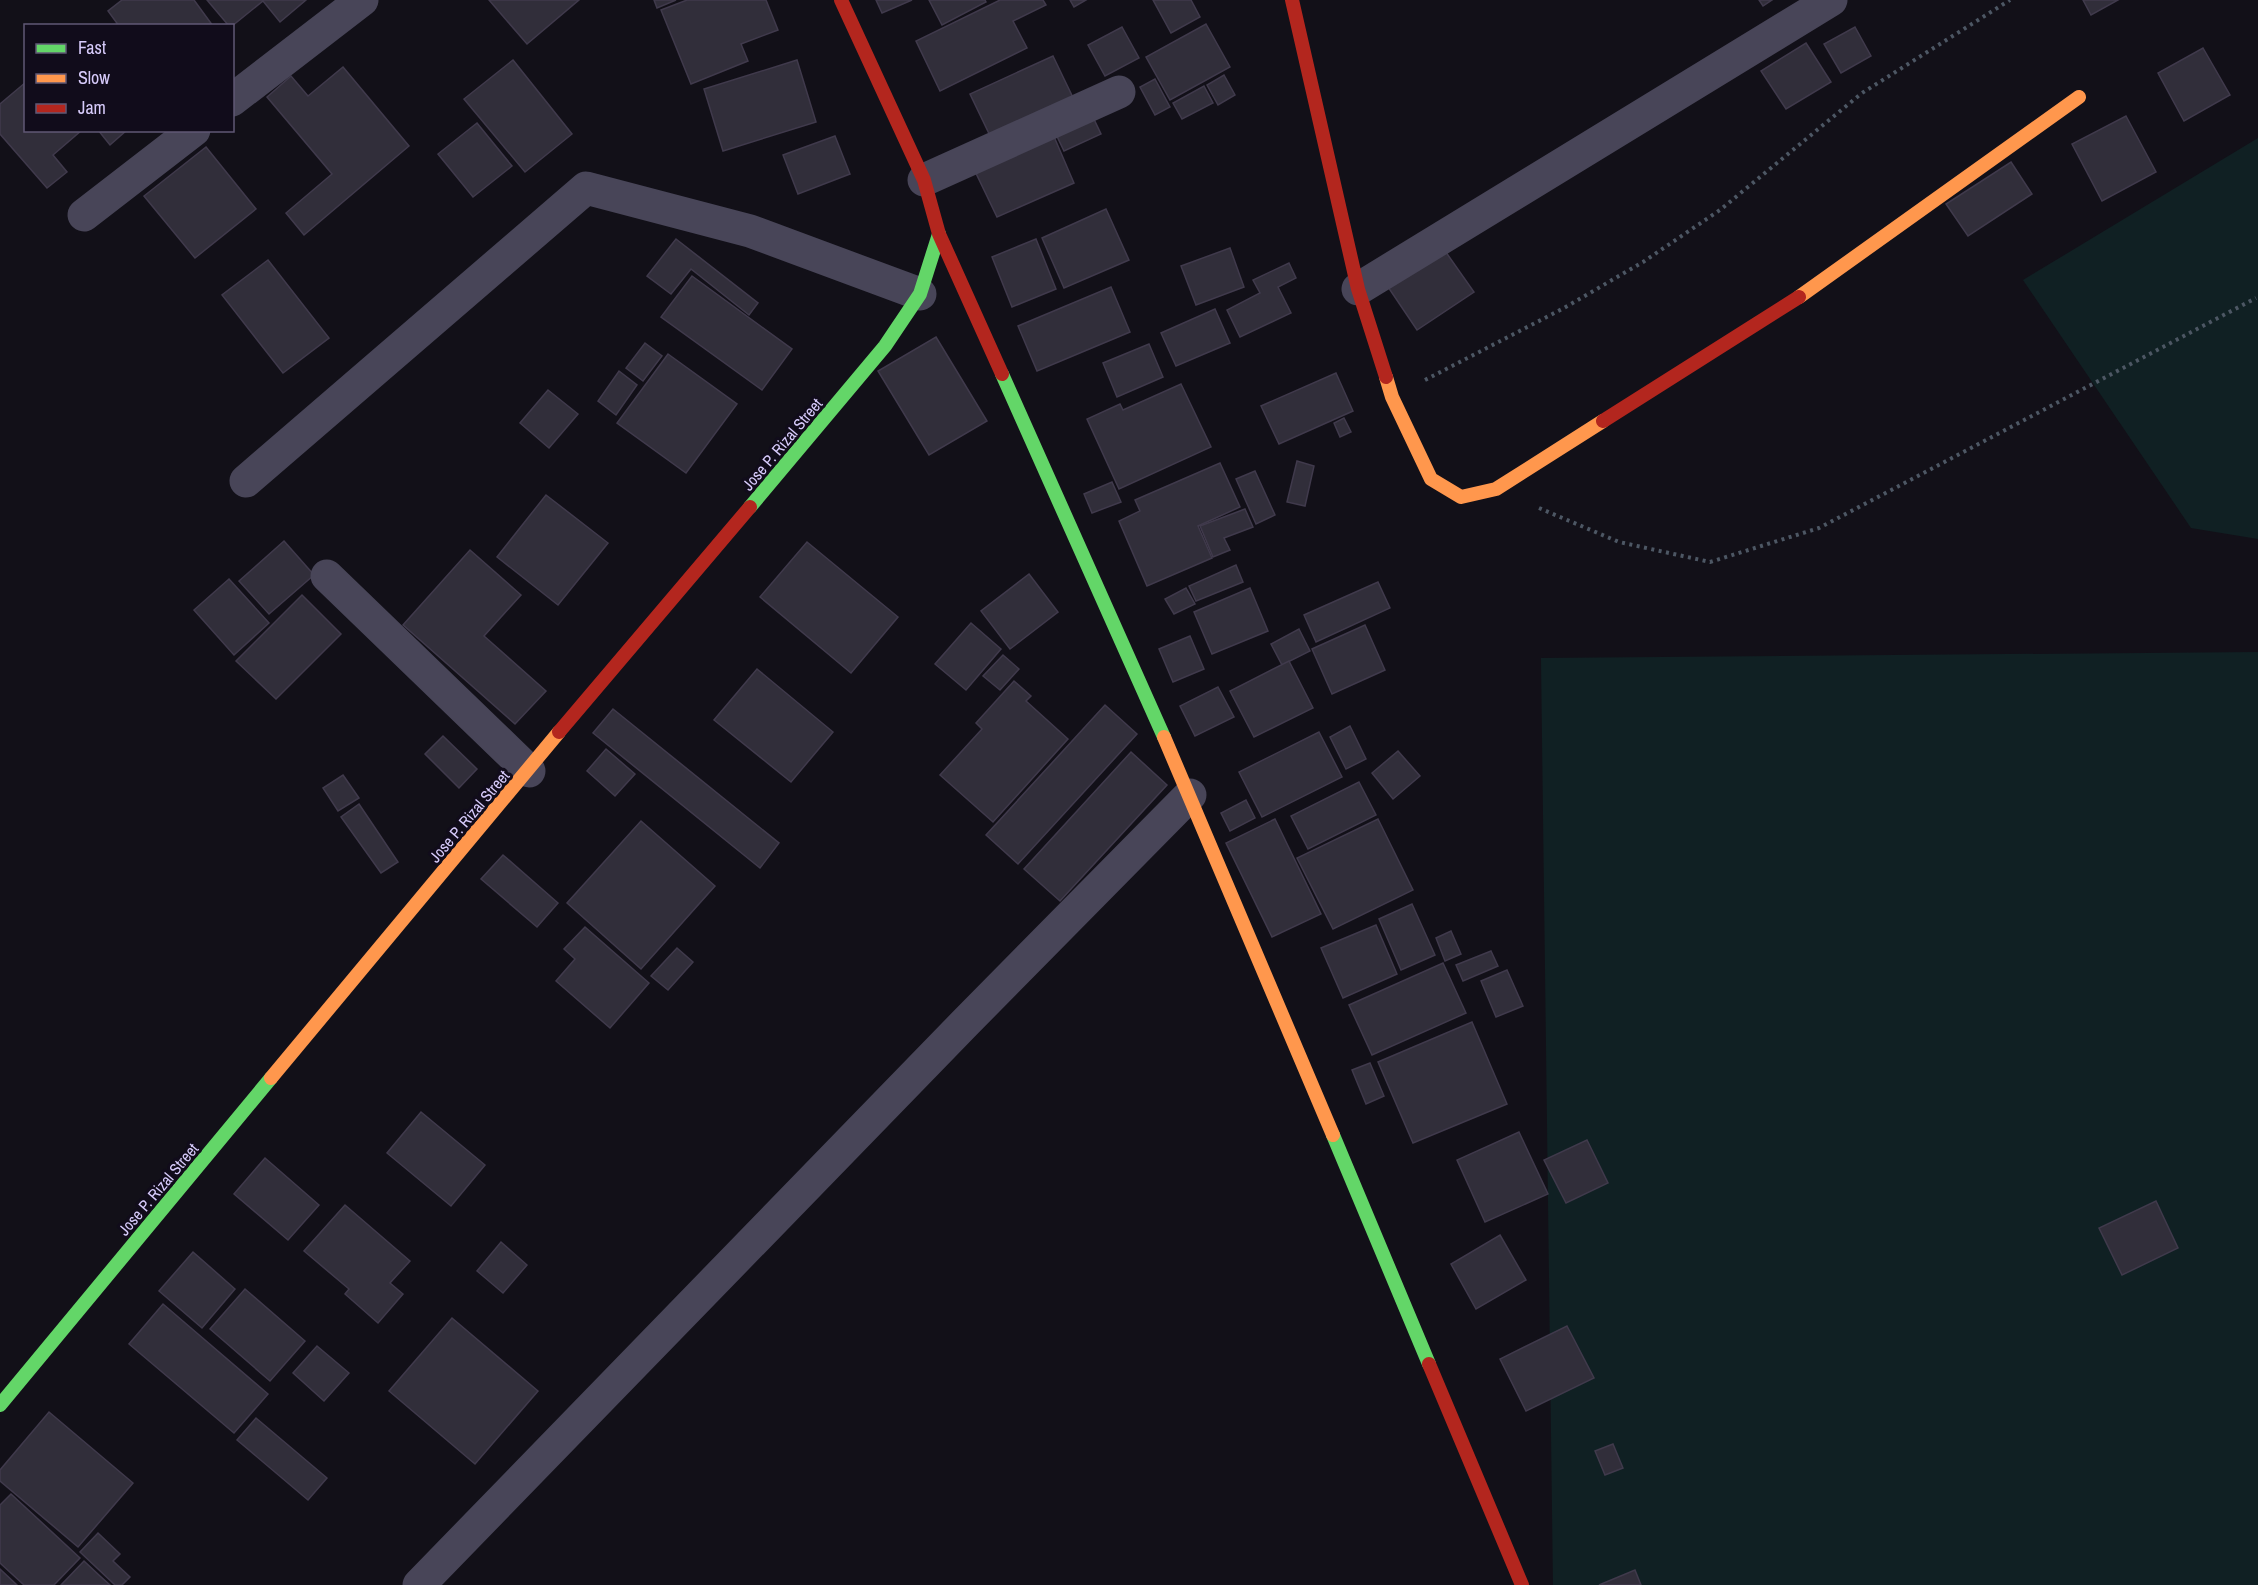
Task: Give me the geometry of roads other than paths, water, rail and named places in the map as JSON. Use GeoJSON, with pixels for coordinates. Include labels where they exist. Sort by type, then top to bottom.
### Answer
{"type":"FeatureCollection","features":[{"type":"Feature","properties":{"kind":"street"},"geometry":{"type":"LineString","coordinates":[[234,98],[362,0]]}},
{"type":"Feature","properties":{"kind":"street"},"geometry":{"type":"LineString","coordinates":[[841,0],[924,180],[939,234],[1190,795],[1522,1585]]}},
{"type":"Feature","properties":{"kind":"street"},"geometry":{"type":"LineString","coordinates":[[1292,0],[1358,289],[1392,397],[1431,479],[1461,497],[1496,489],[1811,289],[2079,97]]}},
{"type":"Feature","properties":{"kind":"street"},"geometry":{"type":"LineString","coordinates":[[1358,289],[1831,0]]}},
{"type":"Feature","properties":{"kind":"street"},"geometry":{"type":"LineString","coordinates":[[924,180],[1119,92]]}},
{"type":"Feature","properties":{"kind":"street"},"geometry":{"type":"LineString","coordinates":[[84,215],[191,132]]}},
{"type":"Feature","properties":{"kind":"street"},"geometry":{"type":"LineString","coordinates":[[246,481],[586,188],[750,231],[920,294]]}},
{"type":"Feature","properties":{"kind":"street","name":"Jose P. Rizal Street"},"geometry":{"type":"LineString","coordinates":[[0,1405],[414,905],[885,346],[920,294],[939,234]]}},
{"type":"Feature","properties":{"kind":"street"},"geometry":{"type":"LineString","coordinates":[[327,576],[529,771]]}},
{"type":"Feature","properties":{"kind":"street"},"geometry":{"type":"LineString","coordinates":[[419,1585],[1190,795]]}}]}
